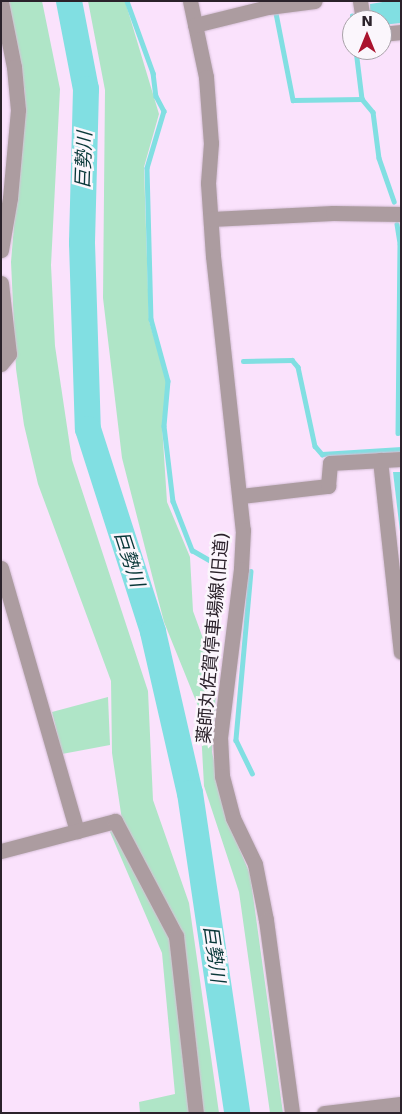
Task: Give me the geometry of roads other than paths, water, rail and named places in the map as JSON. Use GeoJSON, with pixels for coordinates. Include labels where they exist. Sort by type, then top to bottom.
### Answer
{"type":"FeatureCollection","features":[{"type":"Feature","properties":{"kind":"street","name":"薬師丸佐賀停車場線(旧道)"},"geometry":{"type":"LineString","coordinates":[[190,1],[206,77],[212,143],[208,183],[219,327],[241,496],[243,530],[241,569],[220,737],[222,776],[233,818],[255,864],[266,920],[292,1113]]}},
{"type":"Feature","properties":{"kind":"street"},"geometry":{"type":"LineString","coordinates":[[195,25],[274,6],[315,1]]}},
{"type":"Feature","properties":{"kind":"street"},"geometry":{"type":"LineString","coordinates":[[1,2],[14,67],[18,110],[10,198],[1,250]]}},
{"type":"Feature","properties":{"kind":"street"},"geometry":{"type":"LineString","coordinates":[[212,220],[333,213],[395,214]]}},
{"type":"Feature","properties":{"kind":"street"},"geometry":{"type":"LineString","coordinates":[[1,283],[9,354],[1,364]]}},
{"type":"Feature","properties":{"kind":"street"},"geometry":{"type":"LineString","coordinates":[[241,496],[328,486],[330,463],[401,458]]}},
{"type":"Feature","properties":{"kind":"street"},"geometry":{"type":"LineString","coordinates":[[380,460],[399,616],[401,652]]}},
{"type":"Feature","properties":{"kind":"street"},"geometry":{"type":"LineString","coordinates":[[1,568],[78,831]]}},
{"type":"Feature","properties":{"kind":"street"},"geometry":{"type":"LineString","coordinates":[[1,850],[115,821],[176,936],[196,1113]]}},
{"type":"Feature","properties":{"kind":"street"},"geometry":{"type":"LineString","coordinates":[[324,1113],[401,1104]]}},
{"type":"Feature","properties":{"kind":"waterway","name":"巨勢川"},"geometry":{"type":"LineString","coordinates":[[69,1],[86,89],[82,243],[88,429],[153,632],[190,793],[237,1113]]}},
{"type":"Feature","properties":{"kind":"waterway"},"geometry":{"type":"LineString","coordinates":[[127,1],[153,73],[156,96],[164,111],[147,168],[151,319],[168,381],[164,426],[173,501],[192,550],[220,566]]}},
{"type":"Feature","properties":{"kind":"waterway"},"geometry":{"type":"LineString","coordinates":[[275,8],[293,100],[362,99],[373,112],[379,158],[394,201]]}},
{"type":"Feature","properties":{"kind":"waterway"},"geometry":{"type":"LineString","coordinates":[[357,60],[362,99]]}},
{"type":"Feature","properties":{"kind":"waterway"},"geometry":{"type":"LineString","coordinates":[[397,224],[400,244],[398,433]]}},
{"type":"Feature","properties":{"kind":"waterway"},"geometry":{"type":"LineString","coordinates":[[243,361],[292,360],[298,367],[315,446],[322,454],[401,449]]}},
{"type":"Feature","properties":{"kind":"waterway"},"geometry":{"type":"LineString","coordinates":[[251,571],[236,740],[252,773]]}}]}
